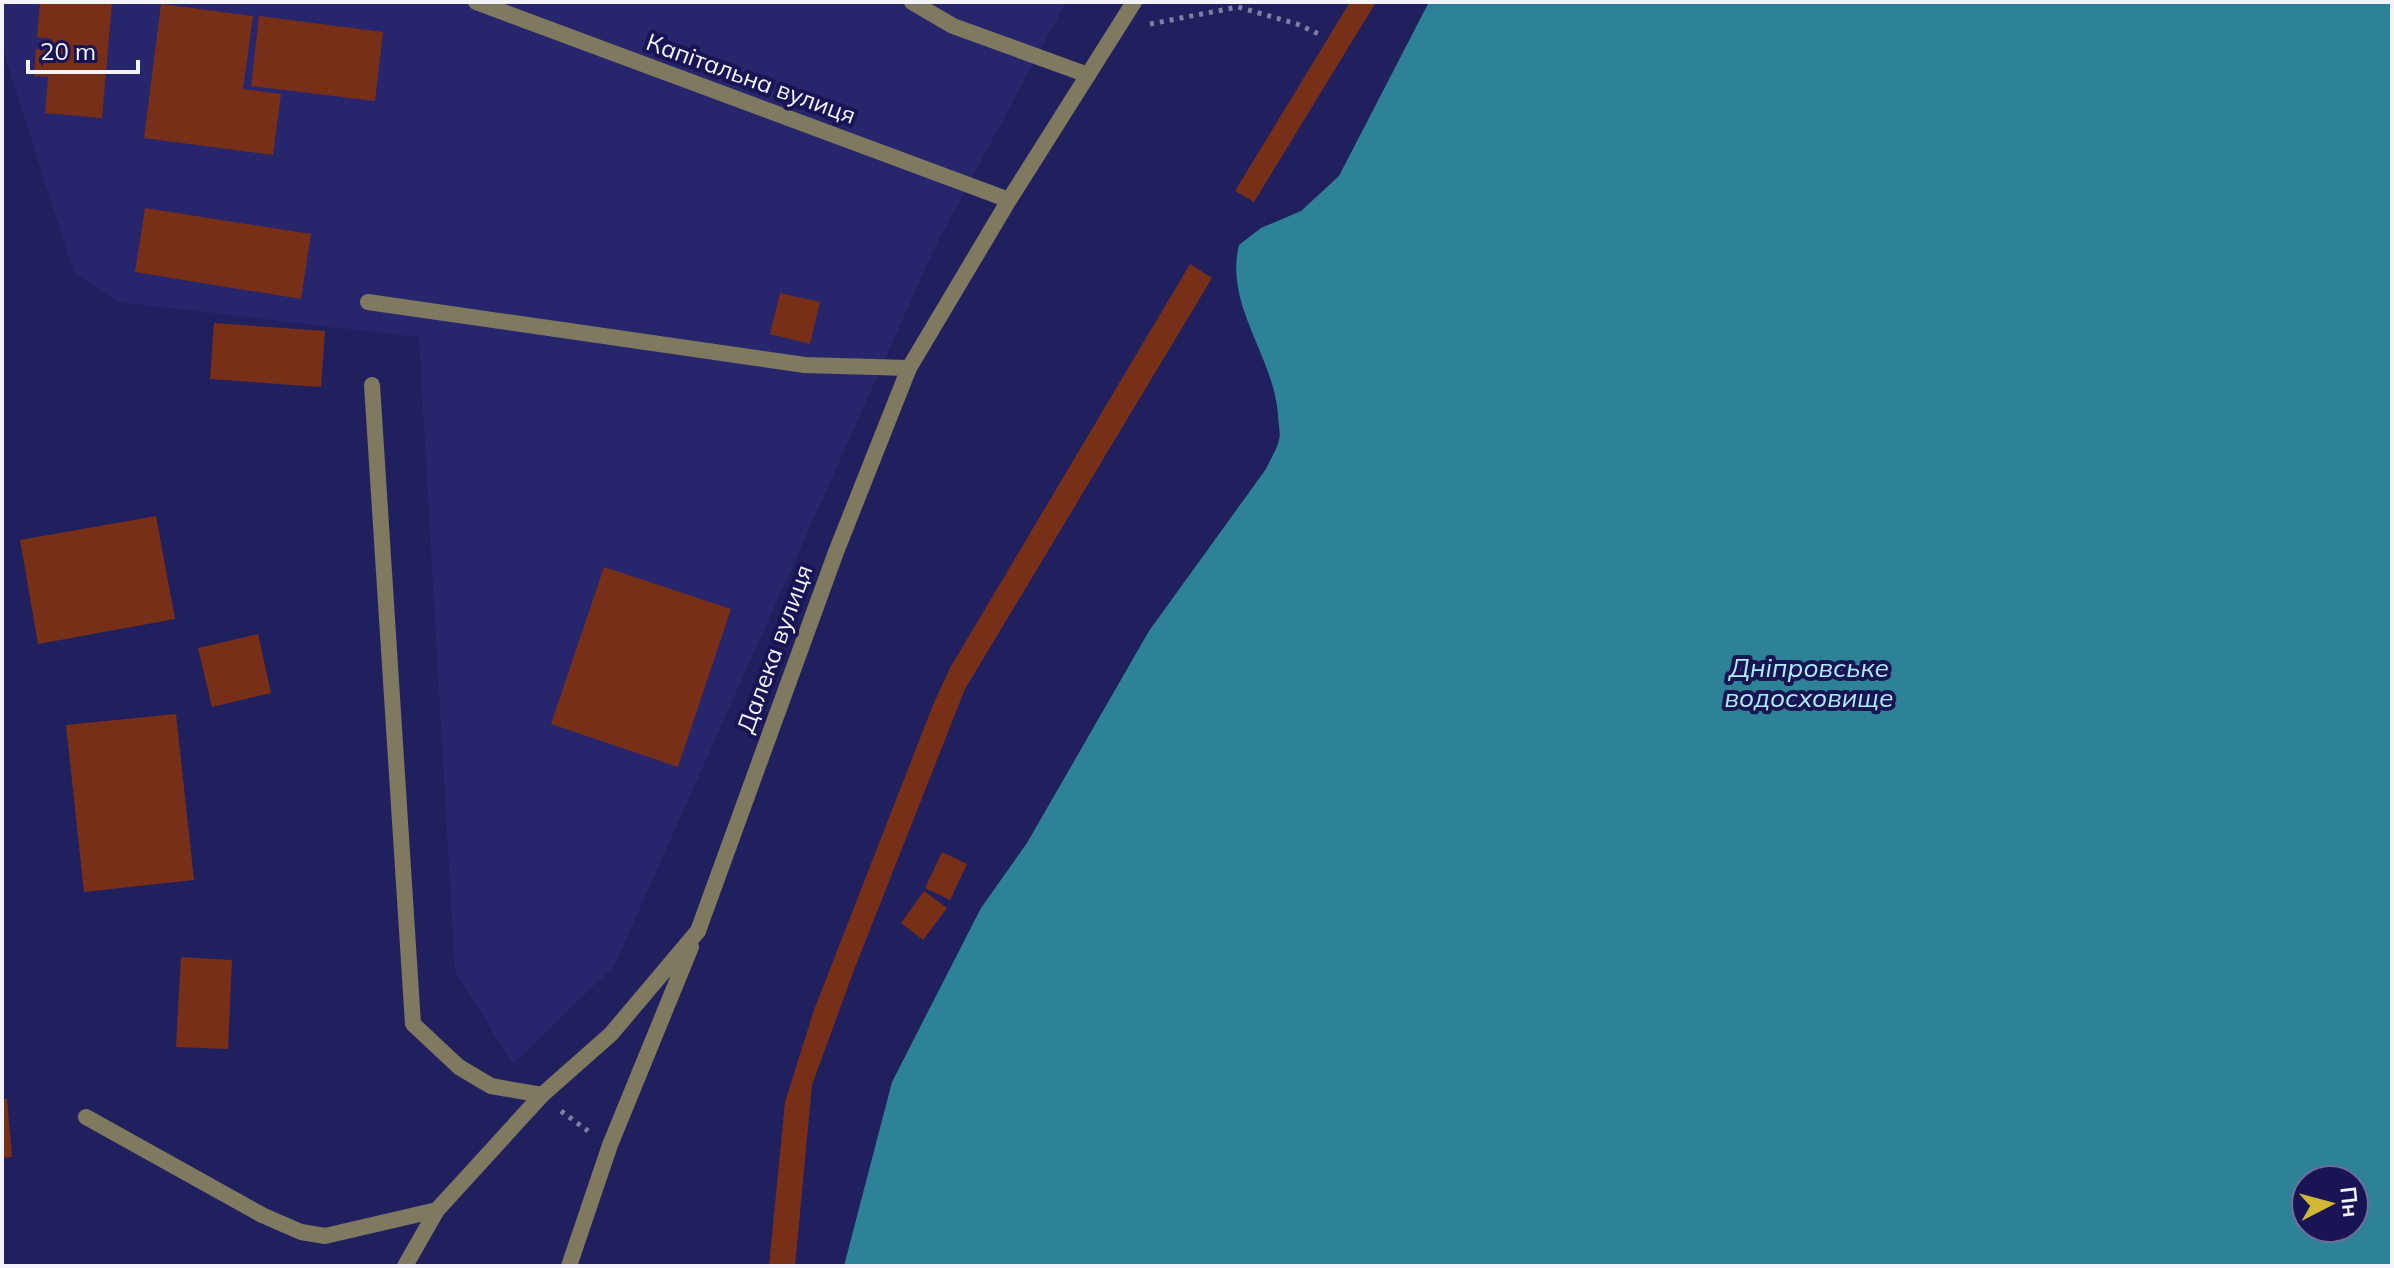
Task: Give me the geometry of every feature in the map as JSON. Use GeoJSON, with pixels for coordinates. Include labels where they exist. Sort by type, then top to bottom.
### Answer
{"type":"FeatureCollection","features":[{"type":"Feature","properties":{"kind":"street","name":"Капітальна вулиця"},"geometry":{"type":"LineString","coordinates":[[476,2],[1009,200]]}},
{"type":"Feature","properties":{"kind":"street"},"geometry":{"type":"LineString","coordinates":[[912,2],[953,26],[1088,75]]}},
{"type":"Feature","properties":{"kind":"street","name":"Далека вулиця"},"geometry":{"type":"LineString","coordinates":[[405,1266],[437,1210],[542,1095],[611,1034],[698,931],[830,566],[909,368],[1009,200],[1134,2]]}},
{"type":"Feature","properties":{"kind":"street"},"geometry":{"type":"LineString","coordinates":[[368,302],[805,365],[909,368]]}},
{"type":"Feature","properties":{"kind":"street"},"geometry":{"type":"LineString","coordinates":[[372,385],[413,1024],[459,1067],[491,1086],[542,1095]]}},
{"type":"Feature","properties":{"kind":"street"},"geometry":{"type":"LineString","coordinates":[[569,1266],[610,1145],[698,931]]}},
{"type":"Feature","properties":{"kind":"street"},"geometry":{"type":"LineString","coordinates":[[86,1117],[262,1215],[301,1232],[325,1236],[437,1210]]}},
{"type":"Feature","properties":{"kind":"path"},"geometry":{"type":"LineString","coordinates":[[1118,30],[1238,7],[1297,24],[1321,35]]}},
{"type":"Feature","properties":{"kind":"path"},"geometry":{"type":"LineString","coordinates":[[542,1095],[569,1119],[610,1145]]}},
{"type":"Feature","properties":{"kind":"shaded area"},"geometry":{"type":"Polygon","coordinates":[[[2,2],[1066,2],[935,247],[614,966],[513,1064],[455,971],[419,337],[119,302],[74,273],[2,47],[2,2]]]}},
{"type":"Feature","properties":{"kind":"water","name":"Дніпровське водосховище"},"geometry":{"type":"Polygon","coordinates":[[[1429,2],[2392,2],[2392,1266],[844,1266],[892,1082],[981,908],[1027,843],[1149,631],[1266,469],[1277,447],[1280,431],[1275,393],[1244,310],[1236,267],[1239,245],[1261,228],[1301,211],[1339,176],[1429,2]]]}},
{"type":"Feature","properties":{"kind":"building"},"geometry":{"type":"Polygon","coordinates":[[[40,2],[112,2],[102,118],[45,113],[48,77],[34,76],[36,49],[51,51],[52,39],[37,37],[40,2]]]}},
{"type":"Feature","properties":{"kind":"building"},"geometry":{"type":"Polygon","coordinates":[[[1350,2],[1376,2],[1254,202],[1235,191],[1350,2]]]}},
{"type":"Feature","properties":{"kind":"building"},"geometry":{"type":"Polygon","coordinates":[[[161,4],[253,16],[243,89],[281,94],[273,155],[144,138],[161,4]]]}},
{"type":"Feature","properties":{"kind":"building"},"geometry":{"type":"Polygon","coordinates":[[[259,16],[383,32],[375,101],[251,86],[259,16]]]}},
{"type":"Feature","properties":{"kind":"building"},"geometry":{"type":"Polygon","coordinates":[[[145,208],[311,234],[301,299],[135,272],[145,208]]]}},
{"type":"Feature","properties":{"kind":"building"},"geometry":{"type":"Polygon","coordinates":[[[1190,264],[1212,278],[965,689],[812,1085],[795,1266],[769,1266],[785,1102],[814,1010],[933,705],[950,668],[1190,264]]]}},
{"type":"Feature","properties":{"kind":"building"},"geometry":{"type":"Polygon","coordinates":[[[780,293],[820,302],[810,344],[770,334],[780,293]]]}},
{"type":"Feature","properties":{"kind":"building"},"geometry":{"type":"Polygon","coordinates":[[[214,323],[325,331],[321,387],[210,379],[214,323]]]}},
{"type":"Feature","properties":{"kind":"building"},"geometry":{"type":"Polygon","coordinates":[[[156,516],[175,619],[38,644],[20,540],[156,516]]]}},
{"type":"Feature","properties":{"kind":"building"},"geometry":{"type":"Polygon","coordinates":[[[604,567],[731,609],[678,767],[551,724],[604,567]]]}},
{"type":"Feature","properties":{"kind":"building"},"geometry":{"type":"Polygon","coordinates":[[[258,634],[271,693],[212,707],[198,648],[258,634]]]}},
{"type":"Feature","properties":{"kind":"building"},"geometry":{"type":"Polygon","coordinates":[[[176,714],[194,880],[84,892],[66,725],[176,714]]]}},
{"type":"Feature","properties":{"kind":"building"},"geometry":{"type":"Polygon","coordinates":[[[942,852],[967,864],[950,900],[925,888],[942,852]]]}},
{"type":"Feature","properties":{"kind":"building"},"geometry":{"type":"Polygon","coordinates":[[[924,891],[947,908],[923,940],[901,923],[924,891]]]}},
{"type":"Feature","properties":{"kind":"building"},"geometry":{"type":"Polygon","coordinates":[[[181,957],[232,960],[228,1049],[176,1047],[181,957]]]}},
{"type":"Feature","properties":{"kind":"building"},"geometry":{"type":"Polygon","coordinates":[[[2,1099],[7,1099],[12,1157],[2,1158],[2,1099]]]}}]}
